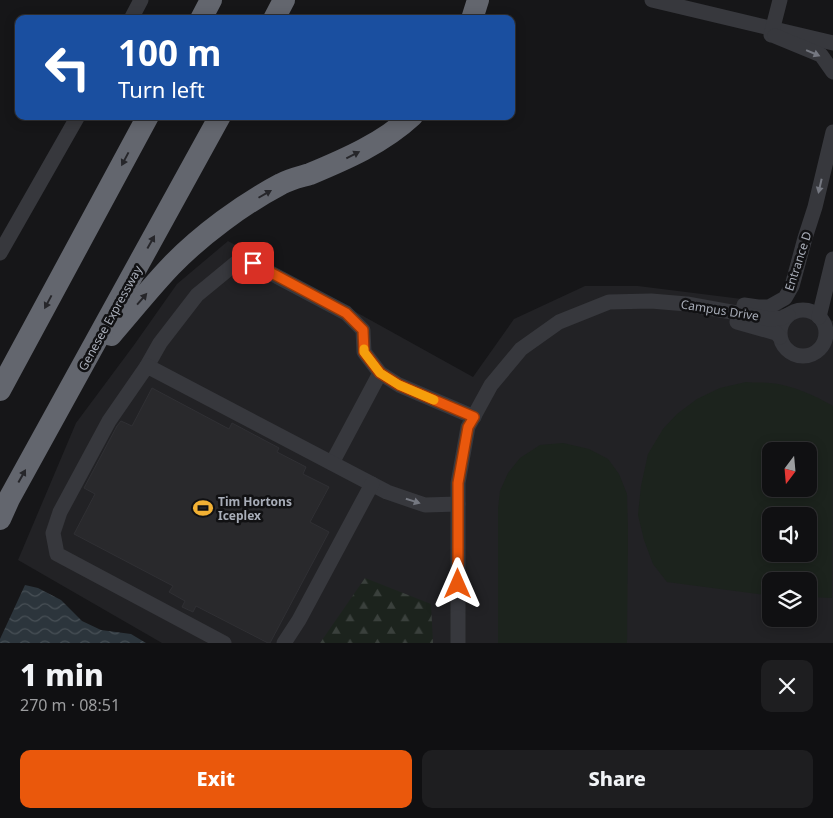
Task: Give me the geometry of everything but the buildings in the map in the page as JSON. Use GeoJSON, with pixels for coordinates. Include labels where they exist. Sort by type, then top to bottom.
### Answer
{"type":"FeatureCollection","features":[{"type":"Feature","properties":{"kind":"highway"},"geometry":{"type":"LineString","coordinates":[[203,15],[211,0]]}},
{"type":"Feature","properties":{"kind":"highway"},"geometry":{"type":"LineString","coordinates":[[276,15],[284,0]]}},
{"type":"Feature","properties":{"kind":"highway"},"geometry":{"type":"LineString","coordinates":[[473,15],[478,0]]}},
{"type":"Feature","properties":{"kind":"highway"},"geometry":{"type":"LineString","coordinates":[[0,390],[146,120]]}},
{"type":"Feature","properties":{"kind":"highway","name":"Genesee Expressway"},"geometry":{"type":"LineString","coordinates":[[0,519],[9,499],[218,120]]}},
{"type":"Feature","properties":{"kind":"highway"},"geometry":{"type":"LineString","coordinates":[[69,392],[106,341],[172,266],[199,240],[250,202],[283,183],[347,158],[383,139],[407,120]]}},
{"type":"Feature","properties":{"kind":"street"},"geometry":{"type":"LineString","coordinates":[[133,15],[141,0]]}},
{"type":"Feature","properties":{"kind":"street"},"geometry":{"type":"LineString","coordinates":[[652,0],[736,20],[772,32],[821,55],[833,72]]}},
{"type":"Feature","properties":{"kind":"street"},"geometry":{"type":"LineString","coordinates":[[772,32],[780,0]]}},
{"type":"Feature","properties":{"kind":"street"},"geometry":{"type":"LineString","coordinates":[[772,32],[833,43]]}},
{"type":"Feature","properties":{"kind":"street"},"geometry":{"type":"LineString","coordinates":[[0,253],[76,120]]}},
{"type":"Feature","properties":{"kind":"street","name":"Entrance D"},"geometry":{"type":"LineString","coordinates":[[651,301],[682,297],[769,307],[785,298],[792,286],[815,207],[833,132]]}},
{"type":"Feature","properties":{"kind":"street","name":"Entrance D"},"geometry":{"type":"LineString","coordinates":[[790,313],[799,295],[809,251],[815,207]]}},
{"type":"Feature","properties":{"kind":"street"},"geometry":{"type":"LineString","coordinates":[[224,643],[57,554],[53,533],[60,512],[109,421],[147,366],[160,343],[197,295],[242,258],[346,313],[363,330],[364,352],[380,373],[399,385],[474,417]]}},
{"type":"Feature","properties":{"kind":"street"},"geometry":{"type":"LineString","coordinates":[[825,324],[814,312],[799,310],[790,313],[779,329],[782,344],[787,350],[802,356],[810,355],[826,348],[822,346],[825,338],[833,259]]}},
{"type":"Feature","properties":{"kind":"street","name":"Campus Drive"},"geometry":{"type":"LineString","coordinates":[[458,643],[458,483],[468,427],[491,385],[521,348],[559,322],[609,302],[651,301],[694,305],[770,319],[782,318],[790,313]]}},
{"type":"Feature","properties":{"kind":"street","name":"Campus Drive"},"geometry":{"type":"LineString","coordinates":[[651,301],[748,324],[776,333],[780,337]]}},
{"type":"Feature","properties":{"kind":"street"},"geometry":{"type":"LineString","coordinates":[[147,366],[387,492],[425,505],[458,504]]}},
{"type":"Feature","properties":{"kind":"street"},"geometry":{"type":"LineString","coordinates":[[332,463],[380,373]]}},
{"type":"Feature","properties":{"kind":"street"},"geometry":{"type":"LineString","coordinates":[[284,643],[299,620],[372,484]]}},
{"type":"Feature","properties":{"kind":"shaded area"},"geometry":{"type":"Polygon","coordinates":[[[228,241],[473,377],[514,319],[585,286],[638,286],[742,299],[833,321],[833,643],[162,643],[18,560],[76,423],[177,284],[228,241]]]}},
{"type":"Feature","properties":{"kind":"green space"},"geometry":{"type":"Polygon","coordinates":[[[746,382],[767,383],[803,391],[833,406],[832,598],[817,597],[817,572],[762,572],[762,594],[667,582],[653,564],[644,540],[638,515],[641,486],[648,454],[663,429],[677,414],[697,399],[720,388],[746,382]]]}},
{"type":"Feature","properties":{"kind":"green space"},"geometry":{"type":"Polygon","coordinates":[[[563,443],[589,449],[608,459],[619,474],[627,494],[627,643],[498,643],[498,509],[500,491],[508,473],[520,458],[540,445],[563,443]]]}},
{"type":"Feature","properties":{"kind":"green space"},"geometry":{"type":"Polygon","coordinates":[[[365,578],[431,604],[433,643],[320,643],[365,578]]]}},
{"type":"Feature","properties":{"kind":"water"},"geometry":{"type":"Polygon","coordinates":[[[25,585],[38,588],[61,600],[82,621],[101,630],[131,634],[146,643],[0,643],[0,639],[25,585]]]}},
{"type":"Feature","properties":{"kind":"slow traffic"},"geometry":{"type":"LineString","coordinates":[[364,349],[364,352],[380,373],[399,385],[434,400]]}},
{"type":"Feature","properties":{"kind":"place","name":"Tim Hortons Iceplex"},"geometry":{"type":"Point","coordinates":[203,508]}},
{"type":"Feature","properties":{"kind":"route"},"geometry":{"type":"LineString","coordinates":[[253,263],[346,313],[363,330],[364,352],[380,373],[399,385],[474,417],[468,427],[458,483],[458,584]]}}]}
